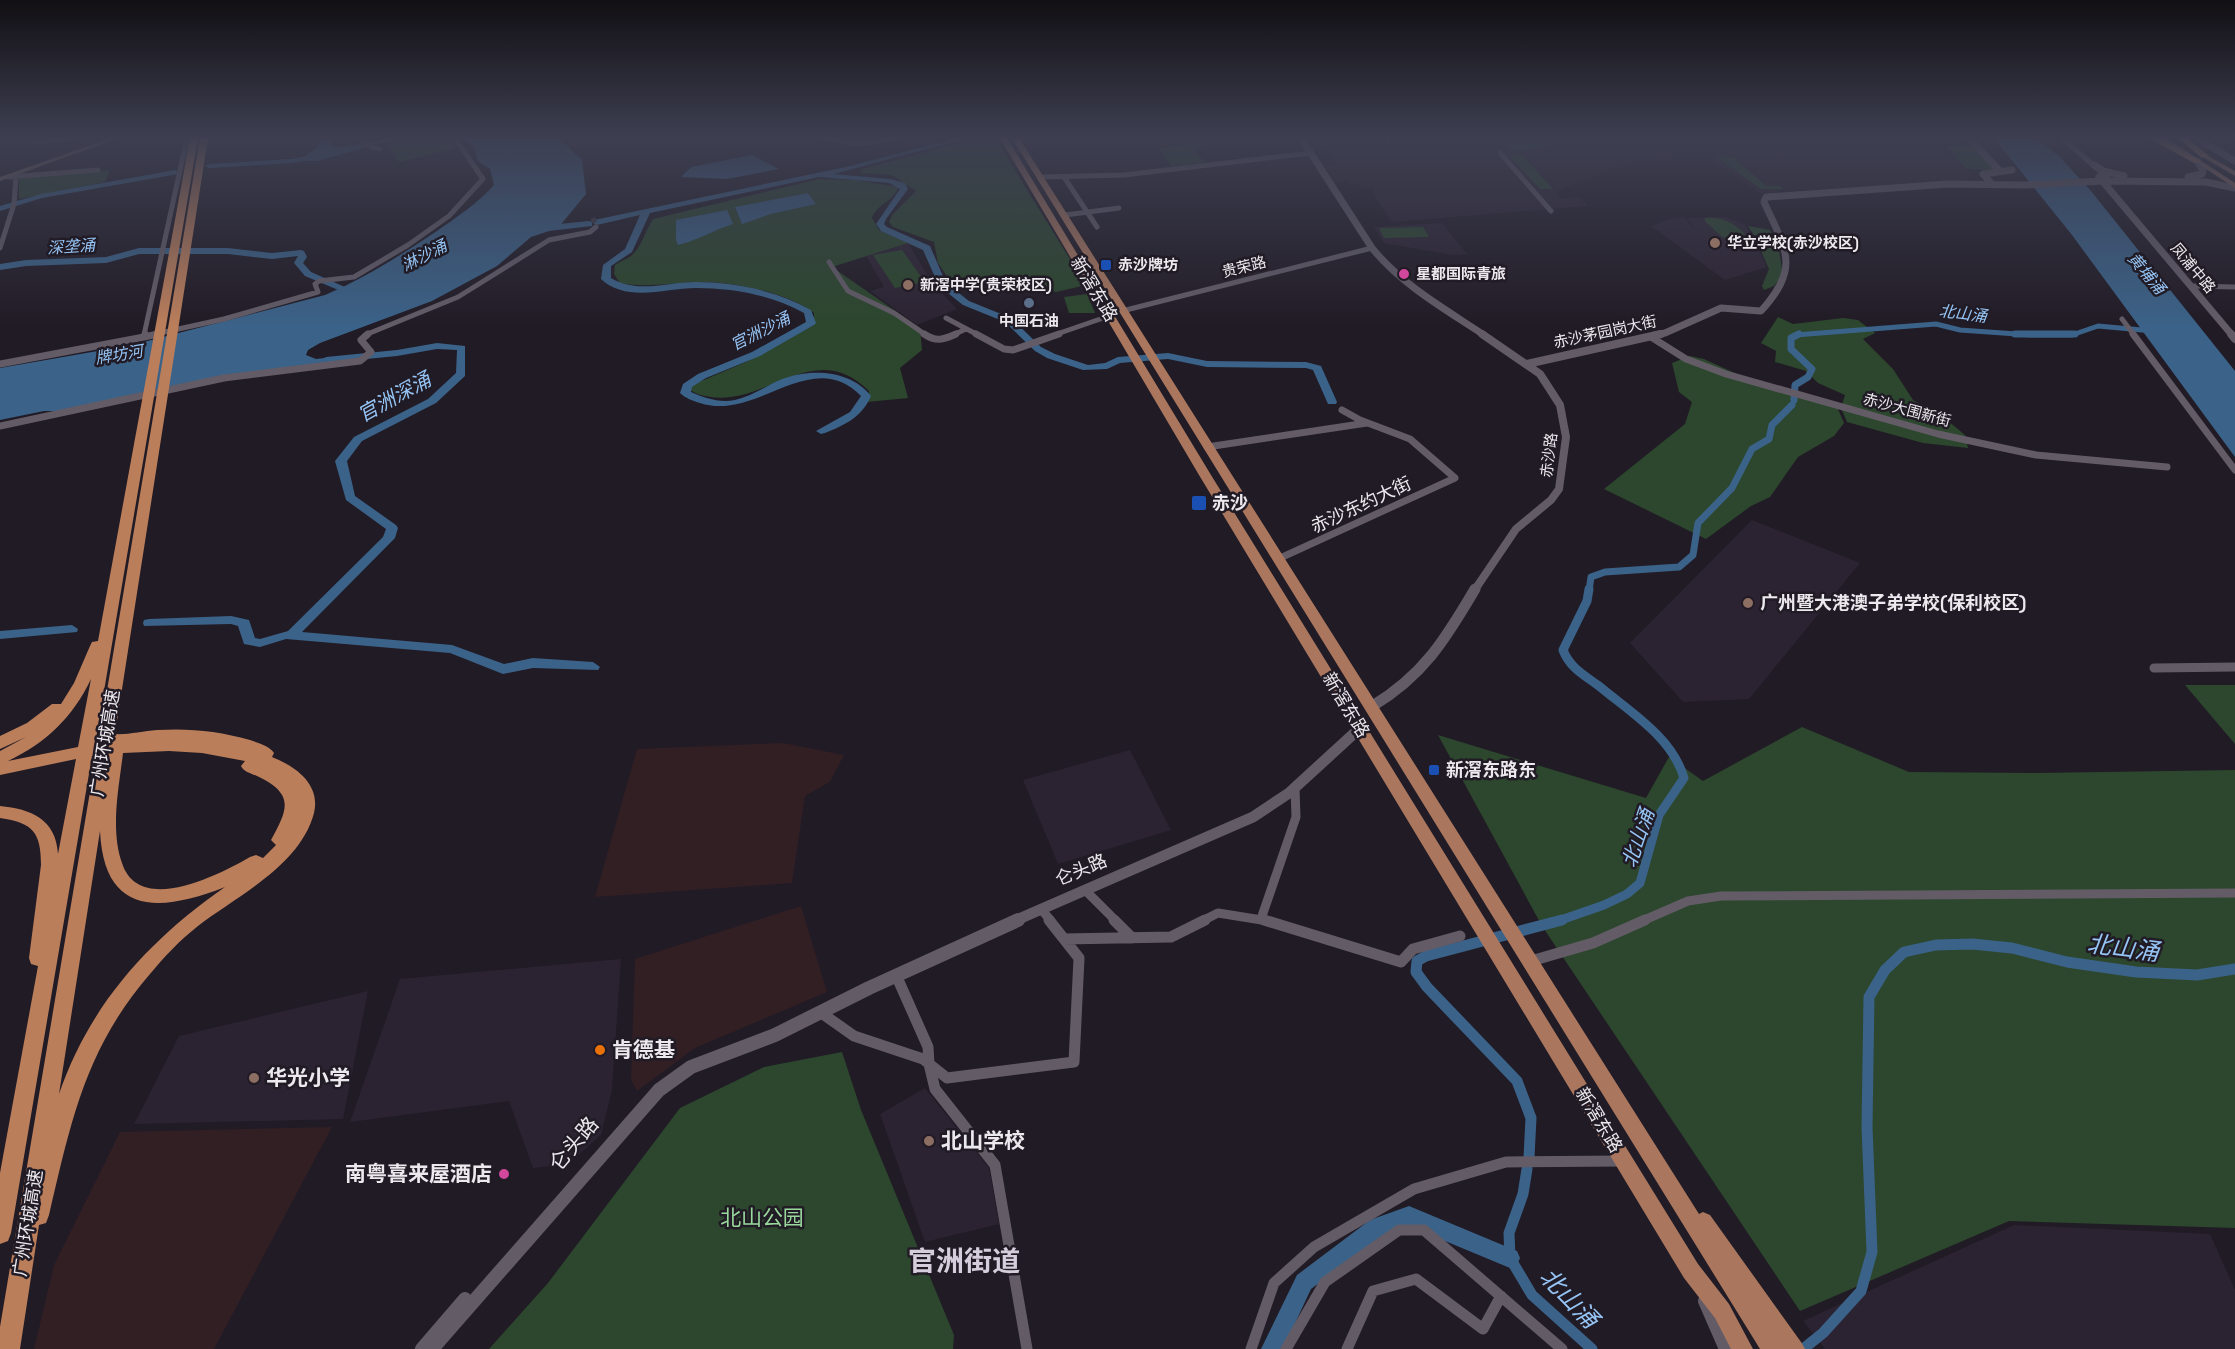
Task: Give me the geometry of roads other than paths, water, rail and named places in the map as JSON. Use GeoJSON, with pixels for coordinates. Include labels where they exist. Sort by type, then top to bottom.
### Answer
{"type":"FeatureCollection","features":[{"type":"Feature","properties":{"kind":"highway","name":"广州环城高速"},"geometry":{"type":"LineString","coordinates":[[8,1349],[118,610],[184,201]]}},
{"type":"Feature","properties":{"kind":"highway","name":"广州环城高速"},"geometry":{"type":"LineString","coordinates":[[0,1233],[193,201]]}},
{"type":"Feature","properties":{"kind":"highway","name":"新滘东路"},"geometry":{"type":"LineString","coordinates":[[1040,201],[1691,1271],[1722,1311],[1742,1349]]}},
{"type":"Feature","properties":{"kind":"highway","name":"新滘东路"},"geometry":{"type":"LineString","coordinates":[[1056,201],[1145,348],[1772,1349]]}},
{"type":"Feature","properties":{"kind":"highway"},"geometry":{"type":"LineString","coordinates":[[0,743],[33,727],[53,712],[77,686],[118,610]]}},
{"type":"Feature","properties":{"kind":"highway"},"geometry":{"type":"LineString","coordinates":[[0,758],[76,745],[165,735],[202,736],[237,753],[274,776],[289,789],[294,808],[285,833],[275,846],[245,869],[198,890],[165,897],[138,893],[129,888],[116,873],[109,835],[118,610]]}},
{"type":"Feature","properties":{"kind":"highway"},"geometry":{"type":"LineString","coordinates":[[0,758],[33,741],[57,722],[77,694],[95,651]]}},
{"type":"Feature","properties":{"kind":"highway"},"geometry":{"type":"LineString","coordinates":[[0,769],[138,755],[237,753],[279,766],[301,781],[307,803],[301,825],[273,858],[189,922],[156,953],[117,1002],[86,1053],[71,1087],[14,1314]]}},
{"type":"Feature","properties":{"kind":"highway"},"geometry":{"type":"LineString","coordinates":[[0,778],[25,766]]}},
{"type":"Feature","properties":{"kind":"highway"},"geometry":{"type":"LineString","coordinates":[[0,804],[22,806],[39,813],[48,826],[51,864],[7,1193]]}},
{"type":"Feature","properties":{"kind":"highway"},"geometry":{"type":"LineString","coordinates":[[0,812],[16,813],[32,818],[43,829],[50,847]]}},
{"type":"Feature","properties":{"kind":"highway"},"geometry":{"type":"LineString","coordinates":[[1632,1125],[1794,1349]]}},
{"type":"Feature","properties":{"kind":"street"},"geometry":{"type":"LineString","coordinates":[[0,248],[14,201]]}},
{"type":"Feature","properties":{"kind":"street"},"geometry":{"type":"LineString","coordinates":[[144,337],[173,201]]}},
{"type":"Feature","properties":{"kind":"street"},"geometry":{"type":"LineString","coordinates":[[0,364],[144,337],[224,319],[318,292],[315,284],[322,279],[352,278],[448,218],[467,201]]}},
{"type":"Feature","properties":{"kind":"street"},"geometry":{"type":"LineString","coordinates":[[1080,201],[1097,227]]}},
{"type":"Feature","properties":{"kind":"street","name":"赤沙路"},"geometry":{"type":"LineString","coordinates":[[1341,201],[1371,248],[1385,264],[1406,282],[1527,364],[1546,381],[1567,423],[1564,461],[1558,491],[1515,530],[1421,669],[1395,694],[1371,707]]}},
{"type":"Feature","properties":{"kind":"street"},"geometry":{"type":"LineString","coordinates":[[1542,201],[1551,211]]}},
{"type":"Feature","properties":{"kind":"street","name":"赤沙茅园岗大街"},"geometry":{"type":"LineString","coordinates":[[1527,364],[1672,331],[1719,308],[1761,311],[1778,290],[1786,275],[1786,261],[1765,201]]}},
{"type":"Feature","properties":{"kind":"street","name":"凤浦中路"},"geometry":{"type":"LineString","coordinates":[[2123,201],[2194,287],[2235,330]]}},
{"type":"Feature","properties":{"kind":"street","name":"凤浦中路"},"geometry":{"type":"LineString","coordinates":[[2128,201],[2235,339]]}},
{"type":"Feature","properties":{"kind":"street"},"geometry":{"type":"LineString","coordinates":[[1065,215],[1119,208]]}},
{"type":"Feature","properties":{"kind":"street"},"geometry":{"type":"LineString","coordinates":[[0,426],[225,378],[360,361],[371,352],[361,340],[365,335],[458,297],[549,240],[590,232],[596,227]]}},
{"type":"Feature","properties":{"kind":"street","name":"贵荣路"},"geometry":{"type":"LineString","coordinates":[[1122,311],[1371,248]]}},
{"type":"Feature","properties":{"kind":"street"},"geometry":{"type":"LineString","coordinates":[[829,262],[848,291],[894,313],[931,339],[943,340],[966,329]]}},
{"type":"Feature","properties":{"kind":"street"},"geometry":{"type":"LineString","coordinates":[[2194,287],[2235,287]]}},
{"type":"Feature","properties":{"kind":"street"},"geometry":{"type":"LineString","coordinates":[[946,318],[1004,349],[1018,349],[1109,316]]}},
{"type":"Feature","properties":{"kind":"street"},"geometry":{"type":"LineString","coordinates":[[2122,319],[2235,470]]}},
{"type":"Feature","properties":{"kind":"street","name":"赤沙大围新街"},"geometry":{"type":"LineString","coordinates":[[1651,337],[1671,352],[1690,361],[1742,379],[1977,444],[2019,452],[2167,466]]}},
{"type":"Feature","properties":{"kind":"street"},"geometry":{"type":"LineString","coordinates":[[1342,410],[1368,423]]}},
{"type":"Feature","properties":{"kind":"street"},"geometry":{"type":"LineString","coordinates":[[1208,447],[1368,423]]}},
{"type":"Feature","properties":{"kind":"street","name":"赤沙东约大街"},"geometry":{"type":"LineString","coordinates":[[1278,559],[1455,478],[1410,439],[1368,423]]}},
{"type":"Feature","properties":{"kind":"street"},"geometry":{"type":"LineString","coordinates":[[2154,668],[2235,667]]}},
{"type":"Feature","properties":{"kind":"street","name":"仑头路"},"geometry":{"type":"LineString","coordinates":[[432,1349],[660,1090],[692,1067],[775,1035],[896,975],[1041,909],[1243,822],[1274,805],[1360,728]]}},
{"type":"Feature","properties":{"kind":"street"},"geometry":{"type":"LineString","coordinates":[[1261,919],[1296,817],[1295,788]]}},
{"type":"Feature","properties":{"kind":"street"},"geometry":{"type":"LineString","coordinates":[[1085,890],[1132,938]]}},
{"type":"Feature","properties":{"kind":"street"},"geometry":{"type":"LineString","coordinates":[[1527,955],[1593,944],[1688,901],[1721,896],[2235,893]]}},
{"type":"Feature","properties":{"kind":"street"},"geometry":{"type":"LineString","coordinates":[[820,1011],[854,1036],[923,1059],[946,1078],[1074,1062],[1079,958],[1041,909]]}},
{"type":"Feature","properties":{"kind":"street"},"geometry":{"type":"LineString","coordinates":[[1064,939],[1171,937],[1218,913],[1261,919],[1401,962],[1413,949],[1460,936]]}},
{"type":"Feature","properties":{"kind":"street"},"geometry":{"type":"LineString","coordinates":[[896,975],[928,1047],[929,1064],[935,1089],[995,1165],[1027,1349]]}},
{"type":"Feature","properties":{"kind":"street","name":"仑头路"},"geometry":{"type":"LineString","coordinates":[[422,1349],[626,1115],[661,1082],[698,1057],[740,1039],[798,1022]]}},
{"type":"Feature","properties":{"kind":"street"},"geometry":{"type":"LineString","coordinates":[[1251,1349],[1274,1283],[1314,1246],[1414,1189],[1506,1162],[1624,1161]]}},
{"type":"Feature","properties":{"kind":"street"},"geometry":{"type":"LineString","coordinates":[[1286,1349],[1325,1282],[1399,1230],[1424,1230],[1562,1349]]}},
{"type":"Feature","properties":{"kind":"street"},"geometry":{"type":"LineString","coordinates":[[1691,1271],[1726,1349]]}},
{"type":"Feature","properties":{"kind":"street"},"geometry":{"type":"LineString","coordinates":[[1347,1349],[1373,1291],[1416,1279],[1483,1329],[1501,1296]]}},
{"type":"Feature","properties":{"kind":"water"},"geometry":{"type":"Polygon","coordinates":[[[477,201],[580,201],[558,228],[531,237],[497,266],[432,301],[320,343],[308,350],[306,355],[316,359],[343,356],[341,361],[226,375],[70,411],[44,411],[0,420],[0,368],[132,345],[325,295],[396,257],[477,201]]]}},
{"type":"Feature","properties":{"kind":"water"},"geometry":{"type":"Polygon","coordinates":[[[767,201],[814,201],[816,204],[771,214],[742,224],[735,207],[767,201]]]}},
{"type":"Feature","properties":{"kind":"water","name":"黄埔涌"},"geometry":{"type":"Polygon","coordinates":[[[2045,201],[2099,201],[2235,371],[2235,457],[2045,201]]]}},
{"type":"Feature","properties":{"kind":"water"},"geometry":{"type":"Polygon","coordinates":[[[727,210],[733,224],[678,245],[676,220],[727,210]]]}},
{"type":"Feature","properties":{"kind":"waterway"},"geometry":{"type":"LineString","coordinates":[[0,209],[25,201]]}},
{"type":"Feature","properties":{"kind":"waterway"},"geometry":{"type":"LineString","coordinates":[[597,222],[696,201]]}},
{"type":"Feature","properties":{"kind":"waterway"},"geometry":{"type":"LineString","coordinates":[[896,201],[880,224],[884,229],[927,248],[942,284],[966,303],[1008,320],[1038,349],[1051,356],[1087,368],[1107,366],[1118,360],[1168,356],[1207,364],[1306,365],[1317,368],[1332,402]]}},
{"type":"Feature","properties":{"kind":"waterway","name":"官洲沙涌"},"geometry":{"type":"LineString","coordinates":[[646,212],[629,250],[607,265],[606,279],[616,285],[638,290],[696,285],[754,291],[796,305],[808,312],[811,323],[756,354],[702,376],[687,386],[685,393],[711,403],[736,403],[750,399],[787,381],[816,375],[835,378],[856,386],[866,396],[859,409],[842,422],[821,431]]}},
{"type":"Feature","properties":{"kind":"waterway"},"geometry":{"type":"LineString","coordinates":[[540,229],[589,224]]}},
{"type":"Feature","properties":{"kind":"waterway","name":"深垄涌"},"geometry":{"type":"LineString","coordinates":[[0,267],[26,263],[106,260],[139,251],[228,251],[272,256],[301,253],[303,257],[298,263],[308,274],[358,295]]}},
{"type":"Feature","properties":{"kind":"waterway","name":"北山涌"},"geometry":{"type":"LineString","coordinates":[[1797,335],[1936,324],[1960,330],[2017,334]]}},
{"type":"Feature","properties":{"kind":"waterway","name":"北山涌"},"geometry":{"type":"LineString","coordinates":[[2075,334],[2098,326],[2153,331]]}},
{"type":"Feature","properties":{"kind":"waterway","name":"北山涌"},"geometry":{"type":"LineString","coordinates":[[2017,334],[2075,334]]}},
{"type":"Feature","properties":{"kind":"waterway","name":"北山涌"},"geometry":{"type":"LineString","coordinates":[[2017,334],[2075,334]]}},
{"type":"Feature","properties":{"kind":"waterway","name":"北山涌"},"geometry":{"type":"LineString","coordinates":[[1794,400],[1795,385],[1808,377],[1812,369],[1791,349],[1791,338],[1797,335]]}},
{"type":"Feature","properties":{"kind":"waterway","name":"官洲深涌"},"geometry":{"type":"LineString","coordinates":[[291,635],[389,538],[392,528],[350,498],[341,461],[358,439],[432,401],[461,374],[462,348],[445,345],[397,353],[326,360]]}},
{"type":"Feature","properties":{"kind":"waterway","name":"北山涌"},"geometry":{"type":"LineString","coordinates":[[1589,591],[1591,577],[1605,572],[1679,567],[1693,555],[1698,523],[1732,488],[1752,449],[1769,439],[1772,425],[1792,405]]}},
{"type":"Feature","properties":{"kind":"waterway","name":"北山涌"},"geometry":{"type":"LineString","coordinates":[[1558,921],[1604,905],[1627,894],[1640,883],[1659,815],[1684,778],[1670,750],[1649,726],[1569,662],[1563,650],[1587,601],[1589,589]]}},
{"type":"Feature","properties":{"kind":"waterway"},"geometry":{"type":"LineString","coordinates":[[149,623],[231,620],[244,623],[249,641],[260,643],[291,635]]}},
{"type":"Feature","properties":{"kind":"waterway"},"geometry":{"type":"LineString","coordinates":[[0,635],[72,629]]}},
{"type":"Feature","properties":{"kind":"waterway"},"geometry":{"type":"LineString","coordinates":[[291,635],[452,649],[503,669],[533,663],[593,667]]}},
{"type":"Feature","properties":{"kind":"waterway","name":"北山涌"},"geometry":{"type":"LineString","coordinates":[[1529,1157],[1531,1118],[1517,1081],[1427,987],[1416,972],[1417,961],[1426,956],[1562,920]]}},
{"type":"Feature","properties":{"kind":"waterway","name":"北山涌"},"geometry":{"type":"LineString","coordinates":[[1803,1349],[1823,1333],[1861,1291],[1872,1252],[1867,1127],[1869,997],[1885,970],[1904,952],[1936,945],[1972,944],[2012,948],[2067,962],[2136,972],[2197,975],[2235,969]]}},
{"type":"Feature","properties":{"kind":"waterway","name":"北山涌"},"geometry":{"type":"LineString","coordinates":[[1527,1169],[1523,1194],[1509,1233],[1510,1258],[1532,1295],[1592,1349]]}},
{"type":"Feature","properties":{"kind":"waterway"},"geometry":{"type":"LineString","coordinates":[[1272,1349],[1304,1282],[1377,1227],[1409,1216],[1510,1258]]}},
{"type":"Feature","properties":{"kind":"tunnel"},"geometry":{"type":"LineString","coordinates":[[593,218],[596,227]]}},
{"type":"Feature","properties":{"kind":"place","name":"华立学校(赤沙校区)"},"geometry":{"type":"Point","coordinates":[1715,243]}},
{"type":"Feature","properties":{"kind":"place","name":"赤沙牌坊"},"geometry":{"type":"Point","coordinates":[1106,265]}},
{"type":"Feature","properties":{"kind":"place","name":"星都国际青旅"},"geometry":{"type":"Point","coordinates":[1404,274]}},
{"type":"Feature","properties":{"kind":"place","name":"新滘中学(贵荣校区)"},"geometry":{"type":"Point","coordinates":[908,285]}},
{"type":"Feature","properties":{"kind":"place","name":"中国石油"},"geometry":{"type":"Point","coordinates":[1029,303]}},
{"type":"Feature","properties":{"kind":"place","name":"赤沙"},"geometry":{"type":"Point","coordinates":[1199,503]}},
{"type":"Feature","properties":{"kind":"place","name":"广州暨大港澳子弟学校(保利校区)"},"geometry":{"type":"Point","coordinates":[1748,603]}},
{"type":"Feature","properties":{"kind":"place","name":"新滘东路东"},"geometry":{"type":"Point","coordinates":[1434,770]}},
{"type":"Feature","properties":{"kind":"place","name":"肯德基"},"geometry":{"type":"Point","coordinates":[600,1050]}},
{"type":"Feature","properties":{"kind":"place","name":"华光小学"},"geometry":{"type":"Point","coordinates":[254,1078]}},
{"type":"Feature","properties":{"kind":"place","name":"北山学校"},"geometry":{"type":"Point","coordinates":[929,1141]}},
{"type":"Feature","properties":{"kind":"place","name":"南粤喜来屋酒店"},"geometry":{"type":"Point","coordinates":[504,1174]}},
{"type":"Feature","properties":{"kind":"district","name":"官洲街道"},"geometry":{"type":"Point","coordinates":[964,1261]}},
{"type":"Feature","properties":{"kind":"water label","name":"淋沙涌"},"geometry":{"type":"Point","coordinates":[424,255]}},
{"type":"Feature","properties":{"kind":"water label","name":"牌坊河"},"geometry":{"type":"Point","coordinates":[119,354]}},
{"type":"Feature","properties":{"kind":"park label","name":"北山公园"},"geometry":{"type":"Point","coordinates":[762,1218]}}]}
